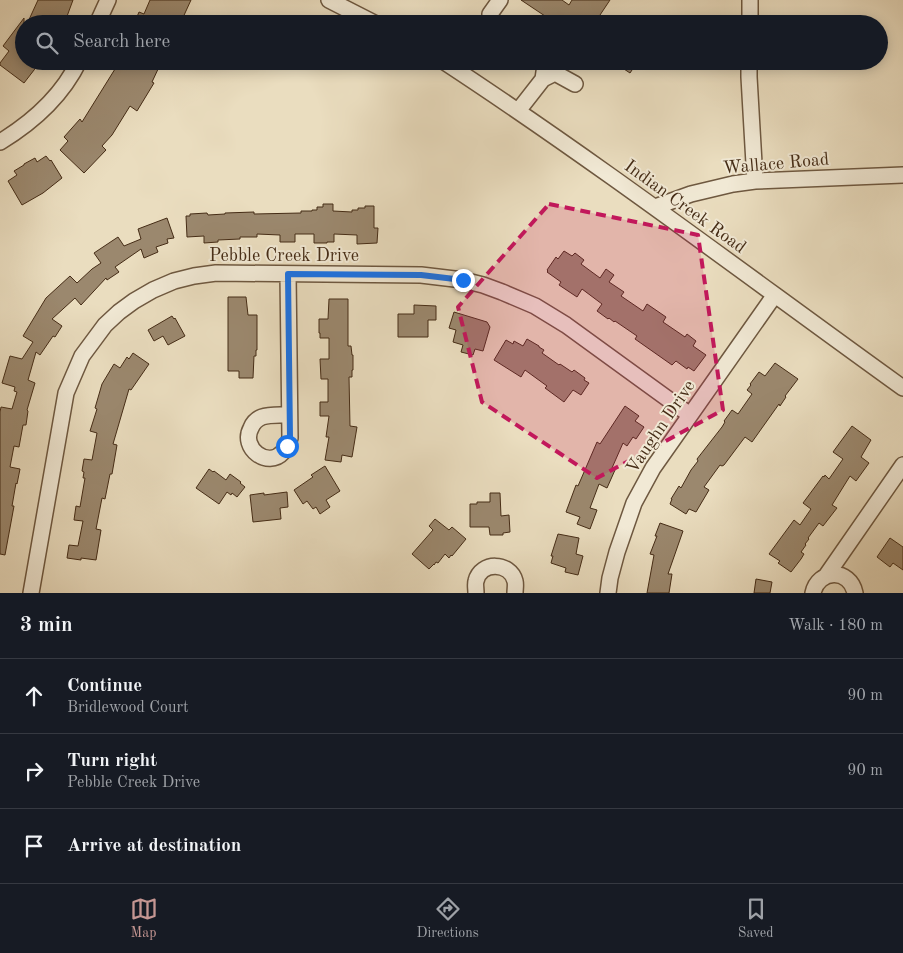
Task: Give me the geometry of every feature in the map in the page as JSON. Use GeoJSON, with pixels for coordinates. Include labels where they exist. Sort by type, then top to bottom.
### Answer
{"type":"FeatureCollection","features":[{"type":"Feature","properties":{"kind":"street"},"geometry":{"type":"LineString","coordinates":[[101,15],[108,0]]}},
{"type":"Feature","properties":{"kind":"street"},"geometry":{"type":"LineString","coordinates":[[329,0],[358,15]]}},
{"type":"Feature","properties":{"kind":"street"},"geometry":{"type":"LineString","coordinates":[[490,15],[500,0]]}},
{"type":"Feature","properties":{"kind":"street"},"geometry":{"type":"LineString","coordinates":[[750,0],[750,15]]}},
{"type":"Feature","properties":{"kind":"street"},"geometry":{"type":"LineString","coordinates":[[0,142],[32,120],[45,108],[58,94],[74,70]]}},
{"type":"Feature","properties":{"kind":"street","name":"Indian Creek Road"},"geometry":{"type":"LineString","coordinates":[[456,70],[655,207],[774,296],[903,388]]}},
{"type":"Feature","properties":{"kind":"street"},"geometry":{"type":"LineString","coordinates":[[543,79],[544,70]]}},
{"type":"Feature","properties":{"kind":"street"},"geometry":{"type":"LineString","coordinates":[[749,70],[755,182]]}},
{"type":"Feature","properties":{"kind":"street"},"geometry":{"type":"LineString","coordinates":[[518,111],[543,79],[555,73],[574,84]]}},
{"type":"Feature","properties":{"kind":"street","name":"Wallace Road"},"geometry":{"type":"LineString","coordinates":[[655,207],[692,194],[734,184],[903,174]]}},
{"type":"Feature","properties":{"kind":"street","name":"Pebble Creek Drive"},"geometry":{"type":"LineString","coordinates":[[31,593],[66,394],[82,356],[105,325],[119,312],[153,290],[174,281],[216,273],[421,275],[463,280],[502,292],[535,306],[566,325],[690,415]]}},
{"type":"Feature","properties":{"kind":"street"},"geometry":{"type":"LineString","coordinates":[[288,274],[288,415]]}},
{"type":"Feature","properties":{"kind":"street","name":"Vaughn Drive"},"geometry":{"type":"LineString","coordinates":[[608,593],[617,552],[634,503],[653,468],[774,296]]}},
{"type":"Feature","properties":{"kind":"street"},"geometry":{"type":"LineString","coordinates":[[826,576],[903,465]]}},
{"type":"Feature","properties":{"kind":"street"},"geometry":{"type":"LineString","coordinates":[[476,593],[475,582],[480,573],[487,567],[494,566],[503,567],[512,574],[515,582],[515,593]]}},
{"type":"Feature","properties":{"kind":"street"},"geometry":{"type":"LineString","coordinates":[[812,593],[820,579],[833,574],[840,575],[852,583],[855,593]]}},
{"type":"Feature","properties":{"kind":"highlighted area"},"geometry":{"type":"Polygon","coordinates":[[[549,204],[698,235],[723,410],[597,478],[482,402],[458,307],[549,204]]]}},
{"type":"Feature","properties":{"kind":"building"},"geometry":{"type":"Polygon","coordinates":[[[38,0],[73,0],[67,15],[31,15],[38,0]]]}},
{"type":"Feature","properties":{"kind":"building"},"geometry":{"type":"Polygon","coordinates":[[[150,0],[191,0],[184,15],[138,15],[139,12],[144,14],[150,0]]]}},
{"type":"Feature","properties":{"kind":"building"},"geometry":{"type":"Polygon","coordinates":[[[521,0],[562,0],[569,5],[572,0],[610,0],[600,15],[544,15],[521,0]]]}},
{"type":"Feature","properties":{"kind":"building"},"geometry":{"type":"Polygon","coordinates":[[[15,30],[15,70],[34,70],[24,83],[0,65],[9,51],[3,46],[15,30]]]}},
{"type":"Feature","properties":{"kind":"building"},"geometry":{"type":"Polygon","coordinates":[[[114,70],[158,70],[152,82],[154,83],[137,111],[130,106],[112,135],[102,146],[106,150],[84,173],[60,150],[68,141],[64,137],[80,119],[82,122],[114,70]]]}},
{"type":"Feature","properties":{"kind":"building"},"geometry":{"type":"Polygon","coordinates":[[[46,156],[51,160],[62,178],[43,193],[22,205],[8,181],[17,175],[14,171],[24,164],[35,158],[37,162],[46,156]]]}},
{"type":"Feature","properties":{"kind":"building"},"geometry":{"type":"Polygon","coordinates":[[[323,204],[333,204],[333,211],[352,212],[352,210],[358,210],[358,208],[365,208],[365,206],[374,206],[374,228],[378,228],[377,243],[357,244],[357,235],[334,234],[334,242],[327,243],[314,243],[314,234],[295,234],[295,242],[280,242],[280,235],[257,234],[257,237],[240,237],[240,239],[204,243],[204,236],[187,237],[186,216],[190,216],[190,214],[301,213],[301,211],[317,210],[317,207],[323,207],[323,204]]]}},
{"type":"Feature","properties":{"kind":"building"},"geometry":{"type":"Polygon","coordinates":[[[167,218],[174,238],[167,239],[168,243],[156,247],[158,252],[144,258],[141,249],[115,267],[119,272],[107,280],[106,278],[81,305],[75,298],[52,319],[62,326],[40,355],[36,352],[28,380],[35,383],[19,447],[14,446],[10,467],[20,469],[16,483],[5,555],[0,554],[0,412],[1,407],[12,409],[17,392],[14,391],[15,387],[2,383],[10,356],[22,359],[33,342],[23,336],[46,298],[70,276],[77,283],[101,263],[94,253],[118,237],[124,246],[141,239],[138,229],[167,218]]]}},
{"type":"Feature","properties":{"kind":"building"},"geometry":{"type":"Polygon","coordinates":[[[564,251],[572,256],[575,253],[584,260],[581,264],[600,278],[606,269],[614,275],[609,282],[624,292],[621,296],[643,311],[647,304],[666,317],[663,322],[685,337],[687,334],[696,341],[693,346],[706,355],[694,371],[688,367],[687,369],[676,361],[672,365],[635,339],[637,336],[597,311],[602,304],[582,289],[577,297],[559,285],[561,282],[547,272],[547,270],[556,257],[558,259],[564,251]]]}},
{"type":"Feature","properties":{"kind":"building"},"geometry":{"type":"Polygon","coordinates":[[[228,297],[246,297],[248,315],[257,315],[257,350],[256,356],[254,356],[253,378],[239,378],[239,371],[228,371],[228,297]]]}},
{"type":"Feature","properties":{"kind":"building"},"geometry":{"type":"Polygon","coordinates":[[[329,299],[348,299],[348,346],[351,346],[353,355],[352,377],[349,377],[350,426],[357,427],[352,457],[342,455],[341,462],[325,460],[329,437],[326,437],[329,416],[320,416],[320,402],[328,402],[328,379],[321,379],[320,359],[329,359],[329,338],[320,338],[319,319],[328,319],[329,299]]]}},
{"type":"Feature","properties":{"kind":"building"},"geometry":{"type":"Polygon","coordinates":[[[414,305],[436,306],[436,320],[428,320],[428,337],[398,337],[398,314],[414,314],[414,305]]]}},
{"type":"Feature","properties":{"kind":"building"},"geometry":{"type":"Polygon","coordinates":[[[454,312],[487,322],[490,327],[483,351],[475,349],[473,355],[461,352],[463,345],[453,342],[456,330],[449,328],[454,312]]]}},
{"type":"Feature","properties":{"kind":"building"},"geometry":{"type":"Polygon","coordinates":[[[172,316],[185,336],[168,345],[163,336],[154,341],[148,330],[172,316]]]}},
{"type":"Feature","properties":{"kind":"building"},"geometry":{"type":"Polygon","coordinates":[[[527,339],[544,350],[542,353],[559,365],[572,372],[574,370],[585,378],[584,380],[589,383],[581,395],[573,390],[564,402],[545,388],[547,386],[525,370],[521,377],[494,360],[506,340],[513,344],[514,341],[523,346],[527,339]]]}},
{"type":"Feature","properties":{"kind":"building"},"geometry":{"type":"Polygon","coordinates":[[[133,353],[149,364],[131,390],[129,389],[113,444],[117,445],[112,474],[110,474],[105,499],[102,498],[96,529],[101,530],[96,560],[67,558],[69,545],[78,546],[83,521],[74,520],[76,506],[80,507],[85,478],[83,478],[84,472],[82,471],[84,459],[92,460],[97,433],[90,431],[102,384],[114,364],[120,368],[127,357],[129,359],[133,353]]]}},
{"type":"Feature","properties":{"kind":"building"},"geometry":{"type":"Polygon","coordinates":[[[775,363],[798,379],[780,406],[779,404],[752,442],[745,437],[724,465],[720,465],[704,487],[709,490],[696,512],[689,509],[686,514],[670,504],[679,486],[681,488],[698,461],[697,459],[722,427],[732,410],[738,414],[752,394],[747,390],[750,384],[759,372],[765,376],[775,363]]]}},
{"type":"Feature","properties":{"kind":"building"},"geometry":{"type":"Polygon","coordinates":[[[625,406],[639,416],[635,421],[644,427],[636,439],[633,437],[627,446],[623,443],[612,468],[615,470],[607,488],[599,484],[590,508],[597,510],[590,529],[577,524],[580,517],[566,512],[576,485],[578,486],[597,442],[600,444],[625,406]]]}},
{"type":"Feature","properties":{"kind":"building"},"geometry":{"type":"Polygon","coordinates":[[[852,426],[871,440],[861,457],[869,463],[856,481],[850,476],[832,505],[837,508],[823,526],[819,523],[808,538],[801,552],[804,554],[791,572],[778,563],[780,561],[769,554],[794,520],[800,525],[811,509],[803,503],[823,476],[825,475],[829,479],[843,459],[833,452],[852,426]]]}},
{"type":"Feature","properties":{"kind":"building"},"geometry":{"type":"Polygon","coordinates":[[[325,466],[340,491],[326,500],[330,507],[320,514],[316,507],[313,509],[307,501],[303,504],[294,490],[325,466]]]}},
{"type":"Feature","properties":{"kind":"building"},"geometry":{"type":"Polygon","coordinates":[[[209,469],[226,480],[230,474],[245,487],[237,497],[227,492],[219,504],[196,488],[209,469]]]}},
{"type":"Feature","properties":{"kind":"building"},"geometry":{"type":"Polygon","coordinates":[[[287,492],[288,507],[280,508],[281,519],[253,522],[250,495],[287,492]]]}},
{"type":"Feature","properties":{"kind":"building"},"geometry":{"type":"Polygon","coordinates":[[[490,493],[500,493],[501,516],[509,515],[510,532],[503,533],[503,535],[490,535],[489,527],[470,527],[470,504],[490,502],[490,493]]]}},
{"type":"Feature","properties":{"kind":"building"},"geometry":{"type":"Polygon","coordinates":[[[435,519],[449,530],[452,527],[466,539],[452,556],[449,558],[445,554],[438,563],[436,562],[429,569],[412,554],[433,530],[429,526],[435,519]]]}},
{"type":"Feature","properties":{"kind":"building"},"geometry":{"type":"Polygon","coordinates":[[[660,523],[683,531],[668,574],[672,574],[669,593],[647,593],[654,555],[650,554],[660,523]]]}},
{"type":"Feature","properties":{"kind":"building"},"geometry":{"type":"Polygon","coordinates":[[[558,534],[579,538],[576,554],[583,556],[578,575],[565,572],[566,568],[551,563],[553,556],[551,556],[558,534]]]}},
{"type":"Feature","properties":{"kind":"building"},"geometry":{"type":"Polygon","coordinates":[[[890,538],[903,547],[903,570],[893,563],[890,567],[877,557],[890,538]]]}},
{"type":"Feature","properties":{"kind":"building"},"geometry":{"type":"Polygon","coordinates":[[[756,579],[772,582],[770,593],[754,593],[756,579]]]}},
{"type":"Feature","properties":{"kind":"route"},"geometry":{"type":"LineString","coordinates":[[287,446],[290,438],[288,415],[288,274],[421,275],[463,280]]}}]}
